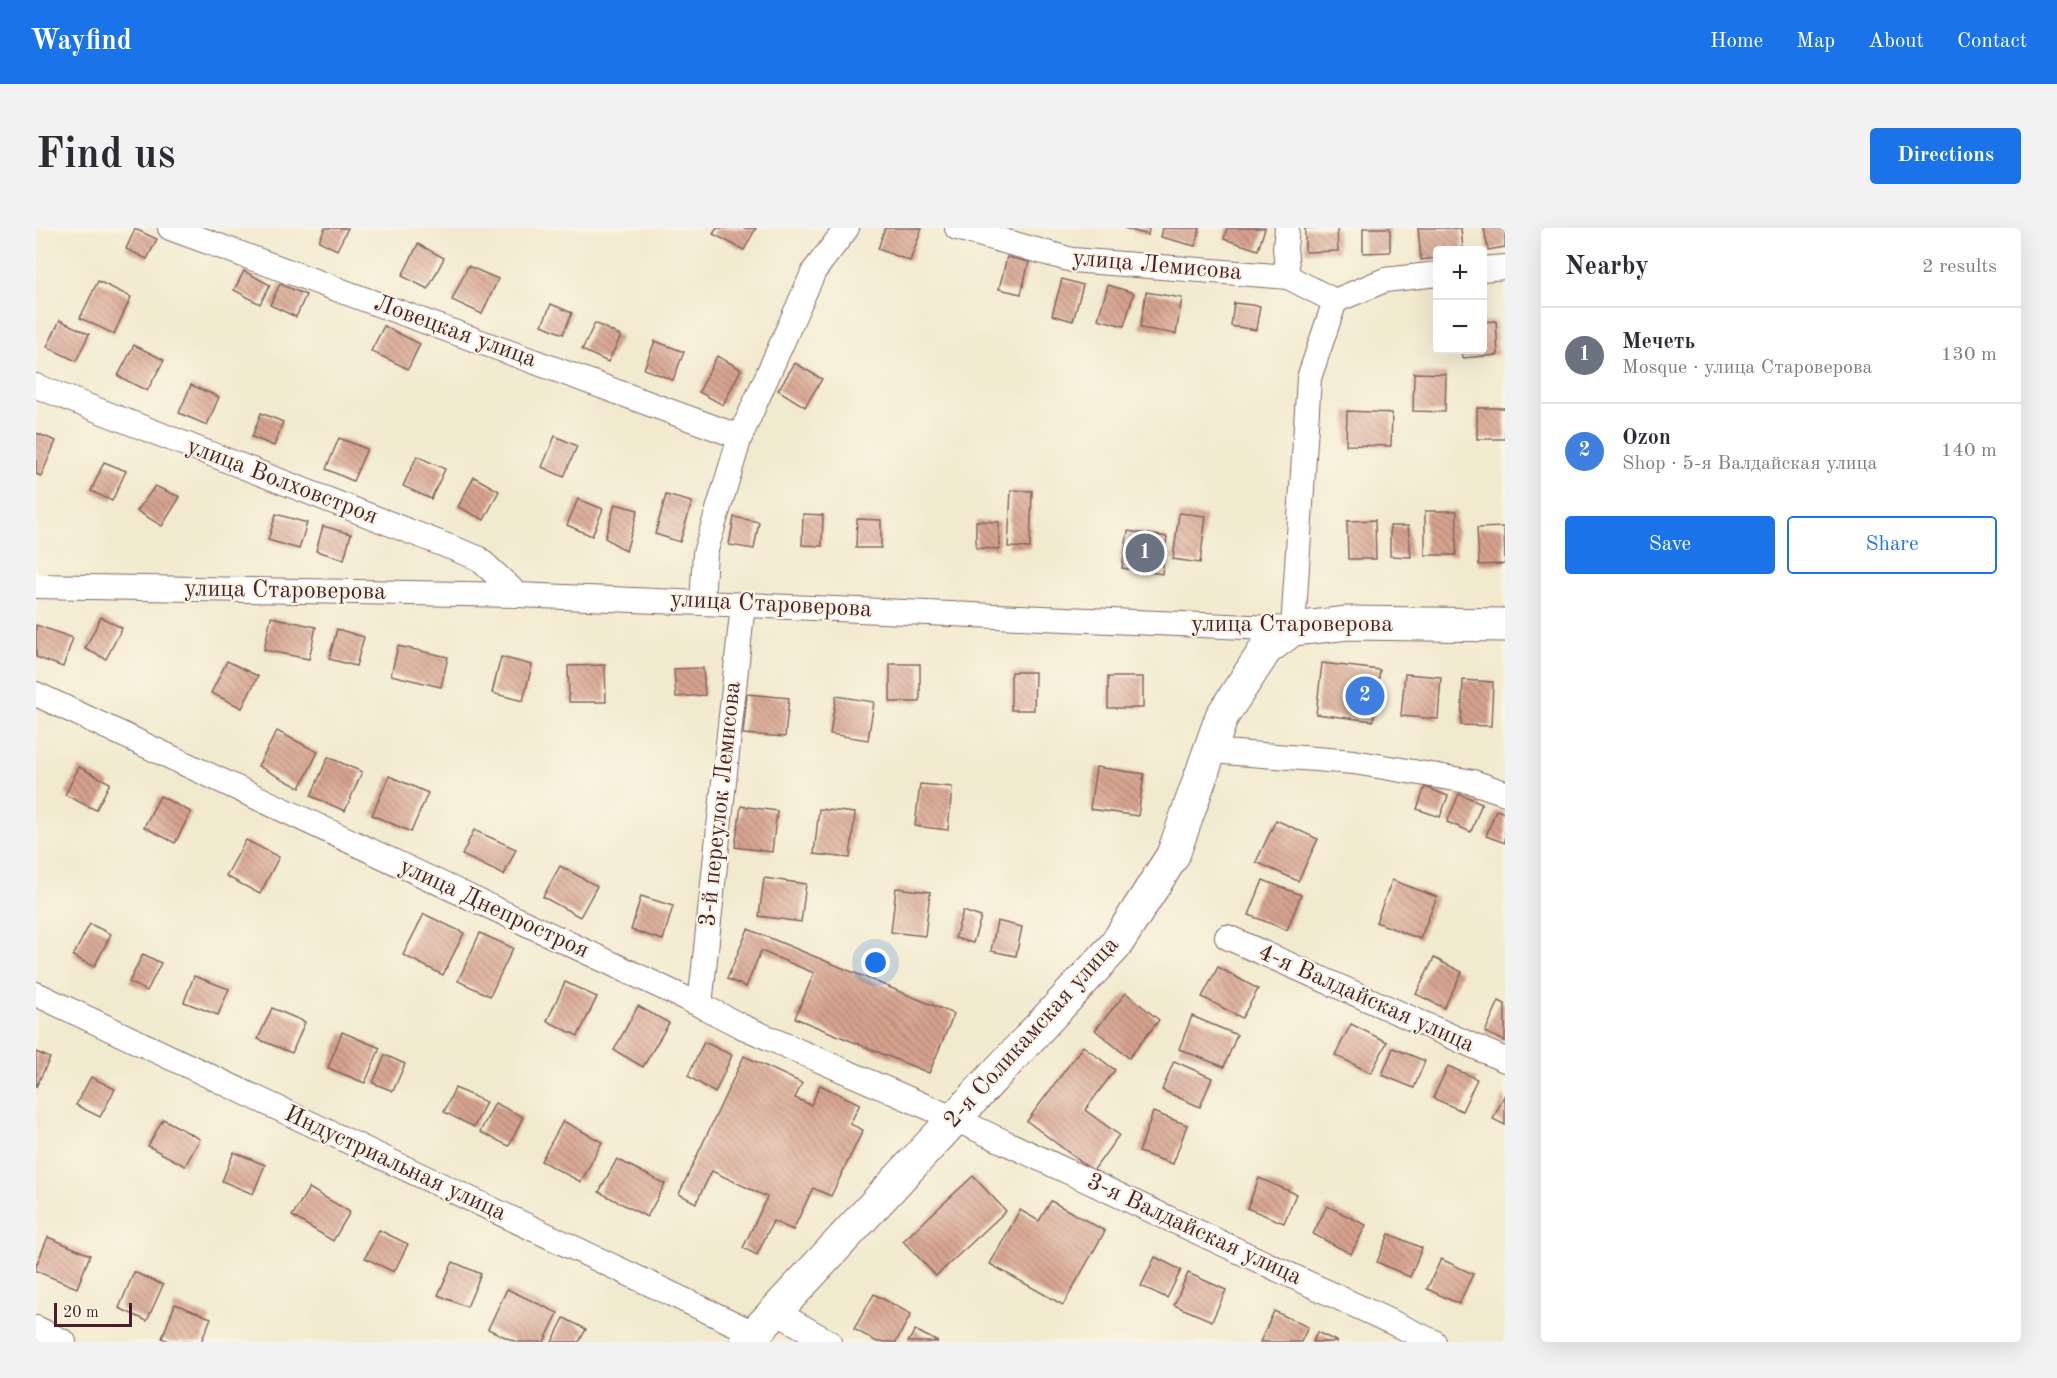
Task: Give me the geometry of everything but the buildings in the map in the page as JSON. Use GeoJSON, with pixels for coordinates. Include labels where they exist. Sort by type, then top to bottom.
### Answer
{"type":"FeatureCollection","features":[{"type":"Feature","properties":{"kind":"main road","name":"улица Староверова"},"geometry":{"type":"LineString","coordinates":[[1293,629],[1348,623],[1505,625]]}},
{"type":"Feature","properties":{"kind":"main road","name":"2-я Соликамская улица"},"geometry":{"type":"LineString","coordinates":[[758,1329],[1115,946],[1173,855],[1222,716],[1266,649],[1293,629]]}},
{"type":"Feature","properties":{"kind":"street","name":"Ловецкая улица"},"geometry":{"type":"LineString","coordinates":[[170,228],[740,437]]}},
{"type":"Feature","properties":{"kind":"street"},"geometry":{"type":"LineString","coordinates":[[702,602],[705,553],[740,437],[814,271],[847,228]]}},
{"type":"Feature","properties":{"kind":"street","name":"улица Лемисова"},"geometry":{"type":"LineString","coordinates":[[957,228],[1072,260],[1288,277]]}},
{"type":"Feature","properties":{"kind":"street"},"geometry":{"type":"LineString","coordinates":[[1287,228],[1288,277],[1335,301]]}},
{"type":"Feature","properties":{"kind":"street"},"geometry":{"type":"LineString","coordinates":[[1487,269],[1505,267]]}},
{"type":"Feature","properties":{"kind":"street"},"geometry":{"type":"LineString","coordinates":[[1293,629],[1309,378],[1335,301],[1385,280],[1433,274]]}},
{"type":"Feature","properties":{"kind":"street","name":"улица Волховстроя"},"geometry":{"type":"LineString","coordinates":[[36,386],[478,558],[518,595]]}},
{"type":"Feature","properties":{"kind":"street","name":"улица Староверова"},"geometry":{"type":"LineString","coordinates":[[36,586],[518,595],[1293,629]]}},
{"type":"Feature","properties":{"kind":"street","name":"3-й переулок Лемисова"},"geometry":{"type":"LineString","coordinates":[[700,1005],[743,604]]}},
{"type":"Feature","properties":{"kind":"street","name":"улица Днепростроя"},"geometry":{"type":"LineString","coordinates":[[36,694],[741,1026],[955,1119]]}},
{"type":"Feature","properties":{"kind":"street"},"geometry":{"type":"LineString","coordinates":[[1210,751],[1354,762],[1473,782],[1505,793]]}},
{"type":"Feature","properties":{"kind":"street","name":"4-я Валдайская улица"},"geometry":{"type":"LineString","coordinates":[[1227,937],[1505,1060]]}},
{"type":"Feature","properties":{"kind":"street","name":"Индустриальная улица"},"geometry":{"type":"LineString","coordinates":[[36,994],[758,1329],[829,1342]]}},
{"type":"Feature","properties":{"kind":"street","name":"3-я Валдайская улица"},"geometry":{"type":"LineString","coordinates":[[955,1119],[1434,1342]]}},
{"type":"Feature","properties":{"kind":"street"},"geometry":{"type":"LineString","coordinates":[[36,1328],[64,1342]]}},
{"type":"Feature","properties":{"kind":"place","name":"Мечеть"},"geometry":{"type":"Point","coordinates":[1145,553]}},
{"type":"Feature","properties":{"kind":"place","name":"Ozon"},"geometry":{"type":"Point","coordinates":[1365,696]}}]}
